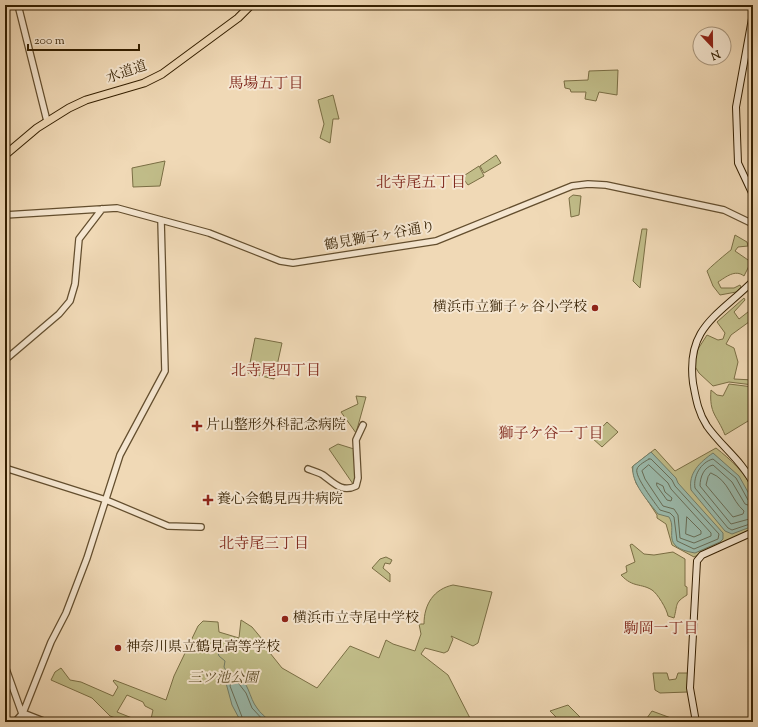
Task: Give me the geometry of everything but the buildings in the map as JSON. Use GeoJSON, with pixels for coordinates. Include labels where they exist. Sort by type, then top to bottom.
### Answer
{"type":"FeatureCollection","features":[{"type":"Feature","properties":{"kind":"main road","name":"水道道"},"geometry":{"type":"LineString","coordinates":[[5,155],[47,121],[86,100],[151,80],[238,18],[251,5]]}},
{"type":"Feature","properties":{"kind":"main road"},"geometry":{"type":"LineString","coordinates":[[753,13],[736,112],[738,163],[753,195]]}},
{"type":"Feature","properties":{"kind":"main road"},"geometry":{"type":"LineString","coordinates":[[753,281],[702,330],[692,354],[691,365],[696,406],[712,432],[744,468],[753,483]]}},
{"type":"Feature","properties":{"kind":"main road"},"geometry":{"type":"LineString","coordinates":[[696,722],[690,688],[697,561],[702,555],[753,532]]}},
{"type":"Feature","properties":{"kind":"street"},"geometry":{"type":"LineString","coordinates":[[18,5],[47,121]]}},
{"type":"Feature","properties":{"kind":"street","name":"鶴見獅子ヶ谷通り"},"geometry":{"type":"LineString","coordinates":[[5,215],[122,209],[209,233],[280,261],[293,263],[436,241],[572,186],[588,184],[606,185],[711,207],[734,214],[753,224]]}},
{"type":"Feature","properties":{"kind":"street"},"geometry":{"type":"LineString","coordinates":[[5,360],[59,314],[68,304],[76,284],[79,239],[102,209]]}},
{"type":"Feature","properties":{"kind":"street"},"geometry":{"type":"LineString","coordinates":[[15,722],[23,713],[51,642],[66,613],[87,558],[120,455],[165,371],[161,220]]}},
{"type":"Feature","properties":{"kind":"street"},"geometry":{"type":"LineString","coordinates":[[308,469],[321,474],[343,489],[351,489],[356,486],[358,478],[356,440],[363,425]]}},
{"type":"Feature","properties":{"kind":"street"},"geometry":{"type":"LineString","coordinates":[[5,468],[106,500],[168,526],[201,527]]}},
{"type":"Feature","properties":{"kind":"street"},"geometry":{"type":"LineString","coordinates":[[5,666],[25,722]]}},
{"type":"Feature","properties":{"kind":"street"},"geometry":{"type":"LineString","coordinates":[[23,713],[46,722]]}},
{"type":"Feature","properties":{"kind":"green space"},"geometry":{"type":"Polygon","coordinates":[[[618,70],[617,95],[599,92],[596,101],[585,99],[586,92],[571,92],[570,89],[565,88],[564,81],[588,80],[589,71],[618,70]]]}},
{"type":"Feature","properties":{"kind":"green space"},"geometry":{"type":"Polygon","coordinates":[[[333,95],[339,119],[333,119],[330,143],[320,138],[324,124],[318,100],[333,95]]]}},
{"type":"Feature","properties":{"kind":"green space"},"geometry":{"type":"Polygon","coordinates":[[[496,155],[501,163],[484,173],[480,166],[496,155]]]}},
{"type":"Feature","properties":{"kind":"green space"},"geometry":{"type":"Polygon","coordinates":[[[165,161],[160,186],[133,187],[132,168],[165,161]]]}},
{"type":"Feature","properties":{"kind":"green space"},"geometry":{"type":"Polygon","coordinates":[[[479,166],[484,176],[468,185],[462,177],[479,166]]]}},
{"type":"Feature","properties":{"kind":"green space"},"geometry":{"type":"Polygon","coordinates":[[[573,195],[581,196],[579,215],[571,217],[569,198],[573,195]]]}},
{"type":"Feature","properties":{"kind":"green space"},"geometry":{"type":"Polygon","coordinates":[[[642,229],[647,229],[640,288],[633,281],[642,229]]]}},
{"type":"Feature","properties":{"kind":"green space"},"geometry":{"type":"Polygon","coordinates":[[[735,235],[747,242],[748,246],[738,247],[735,251],[751,262],[744,276],[737,273],[727,276],[718,282],[721,288],[734,288],[740,285],[741,287],[736,292],[720,295],[713,286],[707,271],[731,250],[735,235]]]}},
{"type":"Feature","properties":{"kind":"green space"},"geometry":{"type":"Polygon","coordinates":[[[744,298],[745,300],[734,312],[739,319],[753,308],[753,319],[731,335],[726,344],[734,348],[738,362],[734,379],[753,380],[753,385],[729,382],[713,386],[699,373],[694,365],[698,349],[707,335],[718,340],[723,339],[725,333],[717,322],[744,298]]]}},
{"type":"Feature","properties":{"kind":"green space"},"geometry":{"type":"Polygon","coordinates":[[[255,338],[282,343],[274,379],[248,373],[255,338]]]}},
{"type":"Feature","properties":{"kind":"green space"},"geometry":{"type":"Polygon","coordinates":[[[729,384],[753,387],[753,418],[725,435],[712,410],[711,390],[717,395],[723,396],[729,384]]]}},
{"type":"Feature","properties":{"kind":"green space"},"geometry":{"type":"Polygon","coordinates":[[[356,396],[366,397],[356,433],[341,412],[358,404],[356,396]]]}},
{"type":"Feature","properties":{"kind":"green space"},"geometry":{"type":"Polygon","coordinates":[[[607,422],[618,432],[602,447],[592,438],[607,422]]]}},
{"type":"Feature","properties":{"kind":"green space"},"geometry":{"type":"Polygon","coordinates":[[[338,444],[354,449],[356,481],[353,484],[329,449],[338,444]]]}},
{"type":"Feature","properties":{"kind":"green space"},"geometry":{"type":"Polygon","coordinates":[[[716,448],[737,467],[750,484],[753,491],[754,500],[753,528],[694,557],[672,545],[666,524],[657,518],[657,515],[636,483],[632,467],[655,449],[675,471],[716,448]]]}},
{"type":"Feature","properties":{"kind":"green space"},"geometry":{"type":"Polygon","coordinates":[[[632,544],[644,554],[654,555],[673,552],[685,559],[685,586],[687,587],[687,595],[678,602],[674,618],[668,616],[662,602],[652,590],[633,584],[621,575],[627,572],[626,566],[635,562],[630,545],[632,544]]]}},
{"type":"Feature","properties":{"kind":"green space"},"geometry":{"type":"Polygon","coordinates":[[[386,557],[392,560],[390,564],[385,563],[383,568],[390,574],[390,582],[372,568],[380,559],[386,557]]]}},
{"type":"Feature","properties":{"kind":"green space","name":"三ツ池公園"},"geometry":{"type":"Polygon","coordinates":[[[453,585],[492,592],[478,643],[473,646],[451,636],[453,639],[448,651],[444,653],[425,648],[421,654],[448,675],[472,722],[154,722],[151,719],[153,710],[145,706],[143,702],[127,695],[117,712],[142,722],[126,722],[110,716],[92,698],[51,680],[55,672],[61,668],[70,680],[81,682],[113,696],[118,687],[113,681],[114,680],[166,700],[174,676],[198,626],[203,621],[218,622],[219,632],[239,638],[241,620],[252,627],[267,645],[266,648],[282,668],[317,688],[350,646],[379,658],[386,640],[393,644],[415,651],[421,634],[419,624],[424,624],[424,617],[431,598],[440,590],[453,585]]]}},
{"type":"Feature","properties":{"kind":"green space"},"geometry":{"type":"Polygon","coordinates":[[[653,673],[667,673],[669,680],[676,679],[678,673],[688,673],[688,692],[660,693],[655,690],[653,673]]]}},
{"type":"Feature","properties":{"kind":"green space"},"geometry":{"type":"Polygon","coordinates":[[[568,705],[586,722],[561,722],[550,711],[568,705]]]}},
{"type":"Feature","properties":{"kind":"green space"},"geometry":{"type":"Polygon","coordinates":[[[652,711],[674,720],[673,722],[644,722],[652,711]]]}},
{"type":"Feature","properties":{"kind":"water"},"geometry":{"type":"Polygon","coordinates":[[[651,452],[676,478],[678,483],[723,533],[723,539],[720,542],[695,553],[677,547],[673,543],[672,528],[669,517],[658,514],[645,498],[634,479],[633,466],[651,452]]]}},
{"type":"Feature","properties":{"kind":"water"},"geometry":{"type":"Polygon","coordinates":[[[713,453],[739,476],[753,501],[753,526],[732,534],[725,531],[691,490],[691,478],[693,473],[704,460],[713,453]]]}},
{"type":"Feature","properties":{"kind":"water"},"geometry":{"type":"Polygon","coordinates":[[[236,675],[244,681],[254,704],[270,722],[241,722],[232,705],[226,683],[236,675]]]}},
{"type":"Feature","properties":{"kind":"waterway"},"geometry":{"type":"LineString","coordinates":[[216,647],[219,656],[225,661],[224,667],[228,674]]}},
{"type":"Feature","properties":{"kind":"place","name":"横浜市立獅子ヶ谷小学校"},"geometry":{"type":"Point","coordinates":[595,308]}},
{"type":"Feature","properties":{"kind":"place","name":"片山整形外科記念病院"},"geometry":{"type":"Point","coordinates":[197,426]}},
{"type":"Feature","properties":{"kind":"place","name":"養心会鶴見西井病院"},"geometry":{"type":"Point","coordinates":[208,500]}},
{"type":"Feature","properties":{"kind":"place","name":"横浜市立寺尾中学校"},"geometry":{"type":"Point","coordinates":[285,619]}},
{"type":"Feature","properties":{"kind":"place","name":"神奈川県立鶴見高等学校"},"geometry":{"type":"Point","coordinates":[118,648]}},
{"type":"Feature","properties":{"kind":"district","name":"馬場五丁目"},"geometry":{"type":"Point","coordinates":[266,84]}},
{"type":"Feature","properties":{"kind":"district","name":"北寺尾五丁目"},"geometry":{"type":"Point","coordinates":[421,183]}},
{"type":"Feature","properties":{"kind":"district","name":"北寺尾四丁目"},"geometry":{"type":"Point","coordinates":[276,371]}},
{"type":"Feature","properties":{"kind":"district","name":"獅子ケ谷一丁目"},"geometry":{"type":"Point","coordinates":[551,434]}},
{"type":"Feature","properties":{"kind":"district","name":"北寺尾三丁目"},"geometry":{"type":"Point","coordinates":[264,544]}},
{"type":"Feature","properties":{"kind":"district","name":"駒岡一丁目"},"geometry":{"type":"Point","coordinates":[661,629]}}]}
